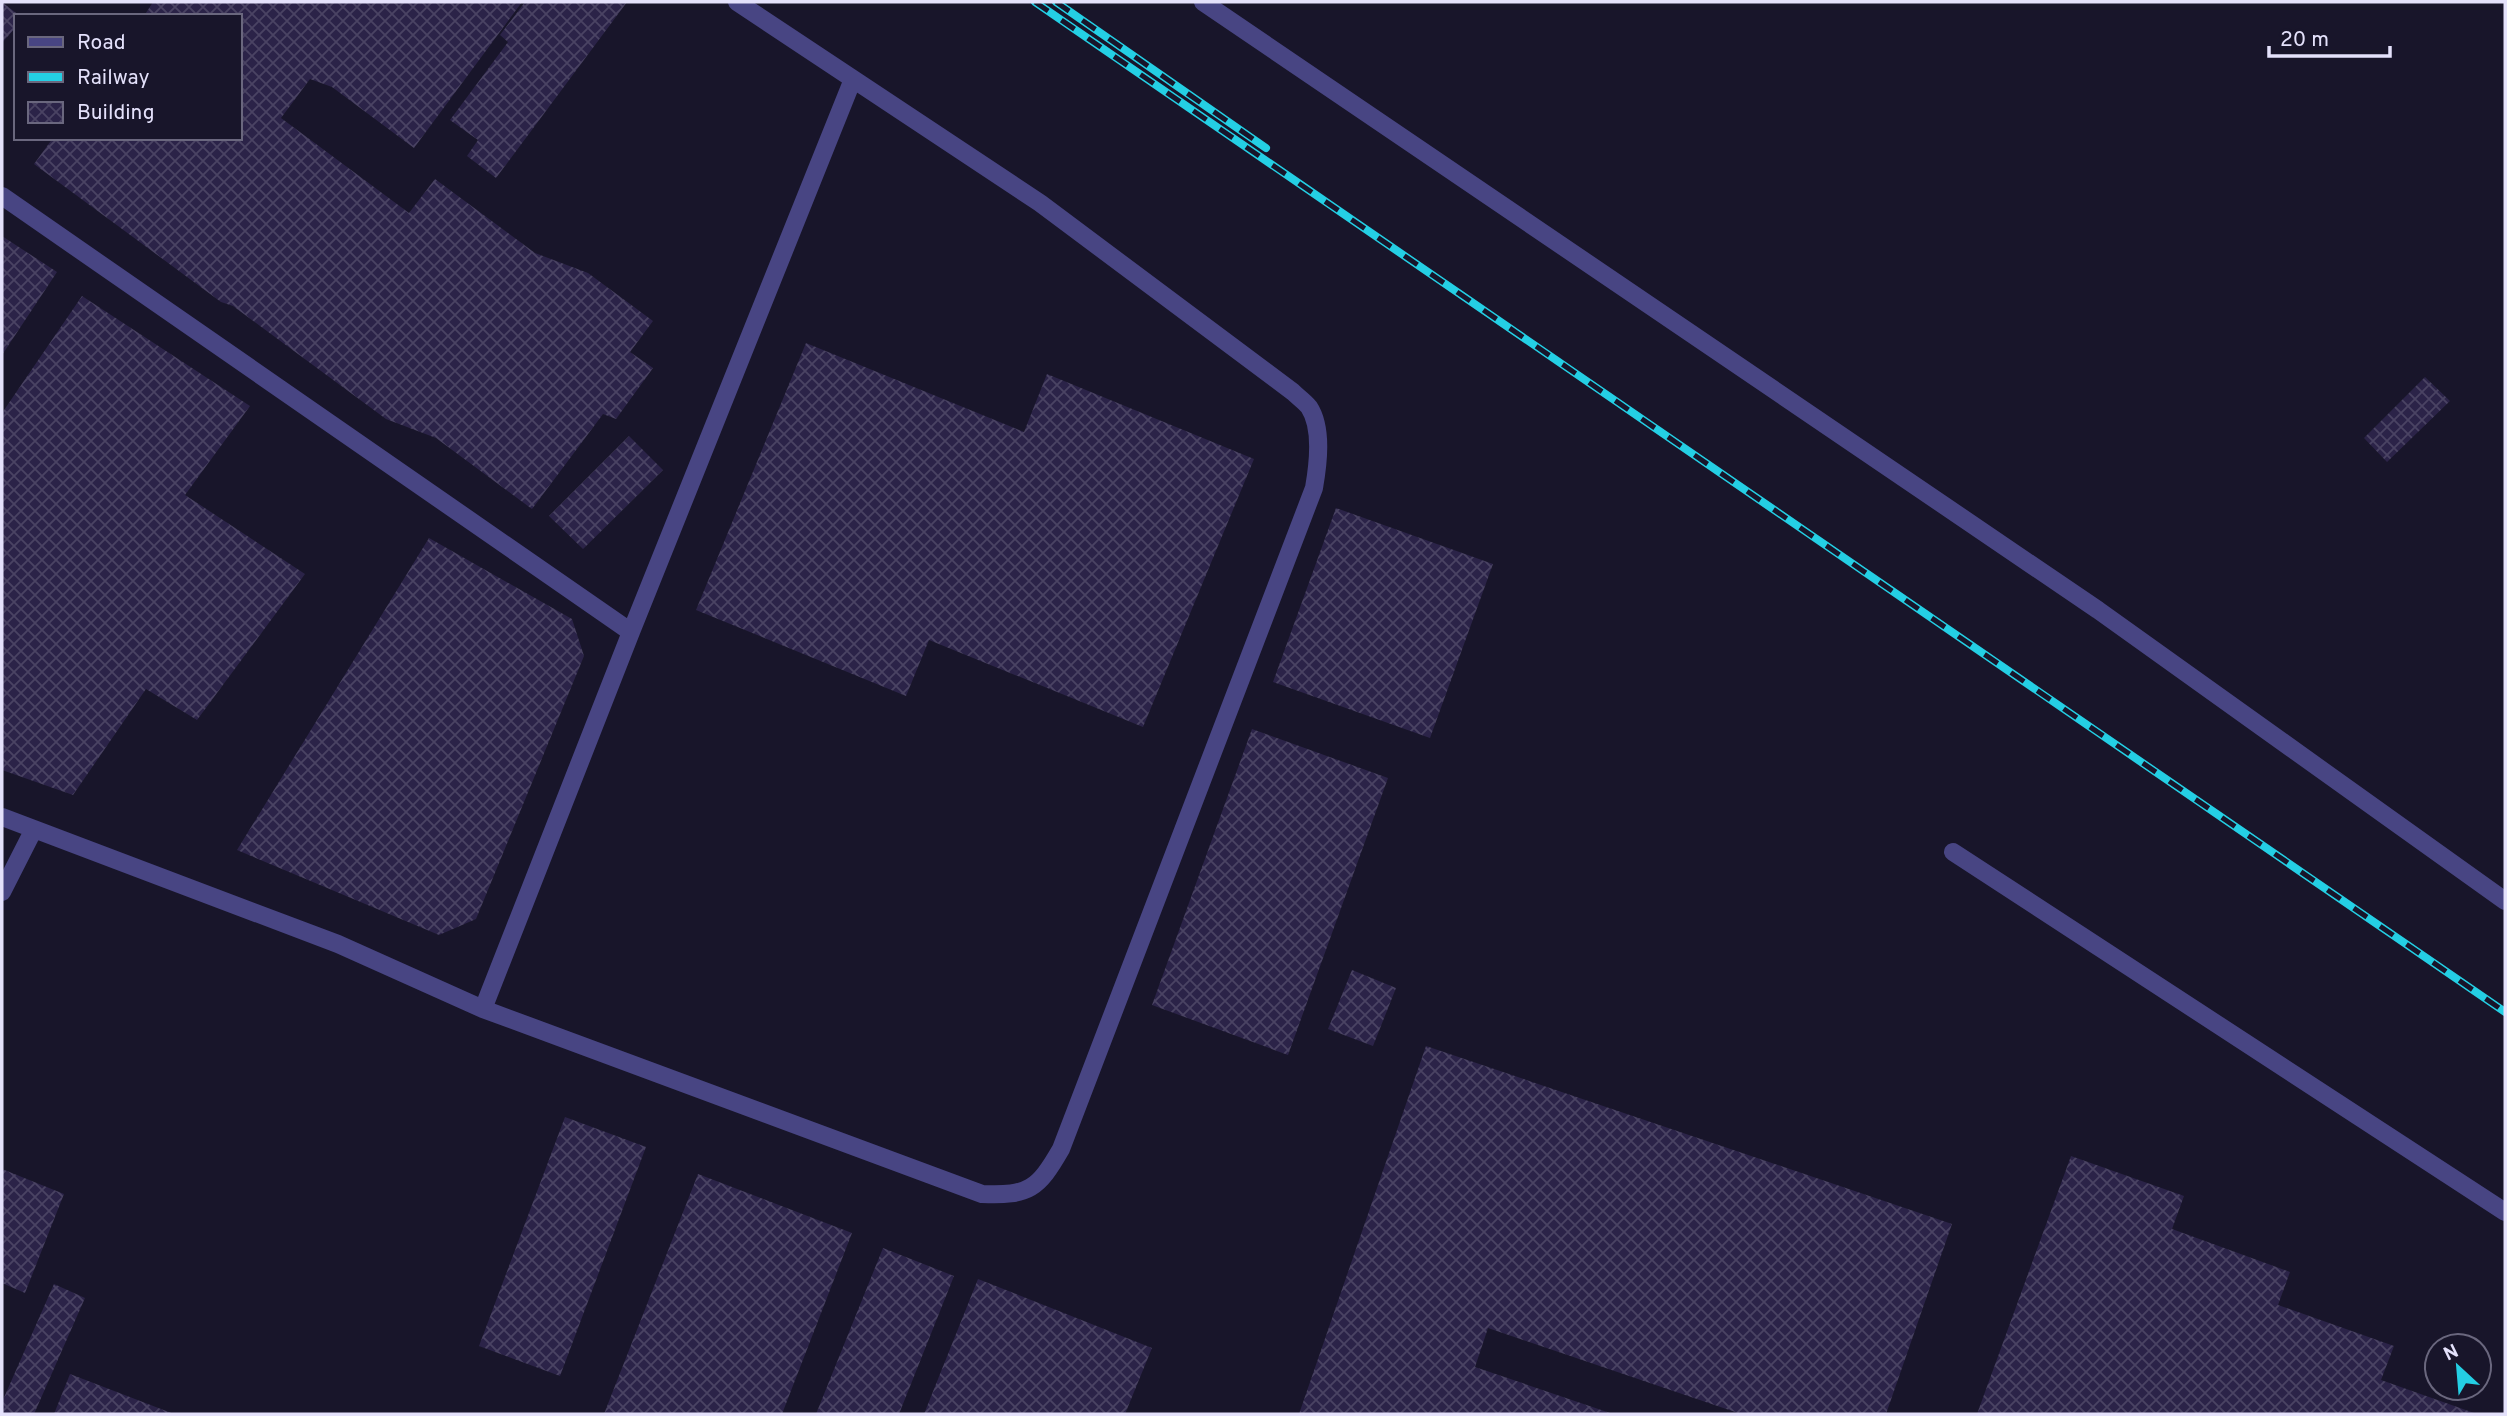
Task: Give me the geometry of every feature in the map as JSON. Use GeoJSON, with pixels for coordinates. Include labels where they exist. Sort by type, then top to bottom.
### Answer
{"type":"FeatureCollection","features":[{"type":"Feature","properties":{"kind":"street"},"geometry":{"type":"LineString","coordinates":[[2,817],[338,944],[483,1009],[982,1194],[1010,1195],[1027,1190],[1047,1173],[1061,1149],[1314,488],[1319,460],[1318,437],[1310,408],[1293,392],[1040,202],[737,2]]}},
{"type":"Feature","properties":{"kind":"street"},"geometry":{"type":"LineString","coordinates":[[1203,2],[2098,610],[2505,901]]}},
{"type":"Feature","properties":{"kind":"street"},"geometry":{"type":"LineString","coordinates":[[483,1009],[853,79]]}},
{"type":"Feature","properties":{"kind":"street"},"geometry":{"type":"LineString","coordinates":[[2,196],[631,632]]}},
{"type":"Feature","properties":{"kind":"street"},"geometry":{"type":"LineString","coordinates":[[2,892],[34,828]]}},
{"type":"Feature","properties":{"kind":"street"},"geometry":{"type":"LineString","coordinates":[[1953,852],[2505,1212]]}},
{"type":"Feature","properties":{"kind":"building"},"geometry":{"type":"Polygon","coordinates":[[[2,2],[17,14],[14,14],[14,29],[2,43],[2,2]]]}},
{"type":"Feature","properties":{"kind":"building"},"geometry":{"type":"Polygon","coordinates":[[[153,2],[522,2],[414,148],[332,87],[310,79],[281,118],[409,213],[435,179],[535,253],[588,273],[653,321],[630,352],[653,368],[616,419],[603,414],[532,509],[436,438],[386,419],[34,164],[52,140],[242,140],[242,14],[145,14],[153,2]]]}},
{"type":"Feature","properties":{"kind":"building"},"geometry":{"type":"Polygon","coordinates":[[[525,2],[627,2],[496,178],[467,156],[478,140],[450,120],[508,42],[500,35],[525,2]]]}},
{"type":"Feature","properties":{"kind":"building"},"geometry":{"type":"Polygon","coordinates":[[[2,236],[57,272],[2,355],[2,236]]]}},
{"type":"Feature","properties":{"kind":"building"},"geometry":{"type":"Polygon","coordinates":[[[82,296],[250,406],[185,495],[305,574],[197,720],[146,689],[73,795],[2,770],[2,413],[82,296]]]}},
{"type":"Feature","properties":{"kind":"building"},"geometry":{"type":"Polygon","coordinates":[[[806,343],[1024,432],[1047,374],[1254,459],[1143,727],[929,640],[906,696],[696,610],[806,343]]]}},
{"type":"Feature","properties":{"kind":"building"},"geometry":{"type":"Polygon","coordinates":[[[2425,377],[2450,401],[2387,462],[2364,438],[2425,377]]]}},
{"type":"Feature","properties":{"kind":"building"},"geometry":{"type":"Polygon","coordinates":[[[629,436],[663,470],[583,549],[549,516],[629,436]]]}},
{"type":"Feature","properties":{"kind":"building"},"geometry":{"type":"Polygon","coordinates":[[[1336,508],[1493,564],[1430,738],[1273,682],[1336,508]]]}},
{"type":"Feature","properties":{"kind":"building"},"geometry":{"type":"Polygon","coordinates":[[[429,538],[572,619],[584,656],[476,919],[439,935],[237,850],[429,538]]]}},
{"type":"Feature","properties":{"kind":"building"},"geometry":{"type":"Polygon","coordinates":[[[1252,729],[1388,778],[1288,1055],[1152,1005],[1252,729]]]}},
{"type":"Feature","properties":{"kind":"building"},"geometry":{"type":"Polygon","coordinates":[[[1352,970],[1396,988],[1373,1046],[1328,1029],[1352,970]]]}},
{"type":"Feature","properties":{"kind":"building"},"geometry":{"type":"Polygon","coordinates":[[[1426,1046],[1952,1224],[1886,1414],[1741,1414],[1488,1328],[1475,1367],[1613,1414],[1299,1414],[1426,1046]]]}},
{"type":"Feature","properties":{"kind":"building"},"geometry":{"type":"Polygon","coordinates":[[[565,1117],[646,1147],[560,1376],[479,1346],[565,1117]]]}},
{"type":"Feature","properties":{"kind":"building"},"geometry":{"type":"Polygon","coordinates":[[[2071,1156],[2184,1196],[2172,1229],[2290,1272],[2278,1305],[2394,1346],[2381,1380],[2423,1395],[2423,1402],[2443,1402],[2477,1414],[1977,1414],[2071,1156]]]}},
{"type":"Feature","properties":{"kind":"building"},"geometry":{"type":"Polygon","coordinates":[[[2,1169],[64,1194],[25,1293],[2,1283],[2,1169]]]}},
{"type":"Feature","properties":{"kind":"building"},"geometry":{"type":"Polygon","coordinates":[[[698,1174],[852,1233],[782,1414],[604,1414],[698,1174]]]}},
{"type":"Feature","properties":{"kind":"building"},"geometry":{"type":"Polygon","coordinates":[[[883,1248],[954,1276],[899,1414],[816,1414],[883,1248]]]}},
{"type":"Feature","properties":{"kind":"building"},"geometry":{"type":"Polygon","coordinates":[[[978,1279],[1152,1348],[1125,1414],[924,1414],[978,1279]]]}},
{"type":"Feature","properties":{"kind":"building"},"geometry":{"type":"Polygon","coordinates":[[[54,1284],[85,1298],[34,1414],[2,1414],[2,1402],[54,1284]]]}},
{"type":"Feature","properties":{"kind":"building"},"geometry":{"type":"Polygon","coordinates":[[[70,1374],[174,1414],[54,1414],[70,1374]]]}},
{"type":"Feature","properties":{"kind":"railway"},"geometry":{"type":"LineString","coordinates":[[1035,2],[2505,1012]]}},
{"type":"Feature","properties":{"kind":"railway"},"geometry":{"type":"LineString","coordinates":[[1056,2],[1266,148]]}}]}
